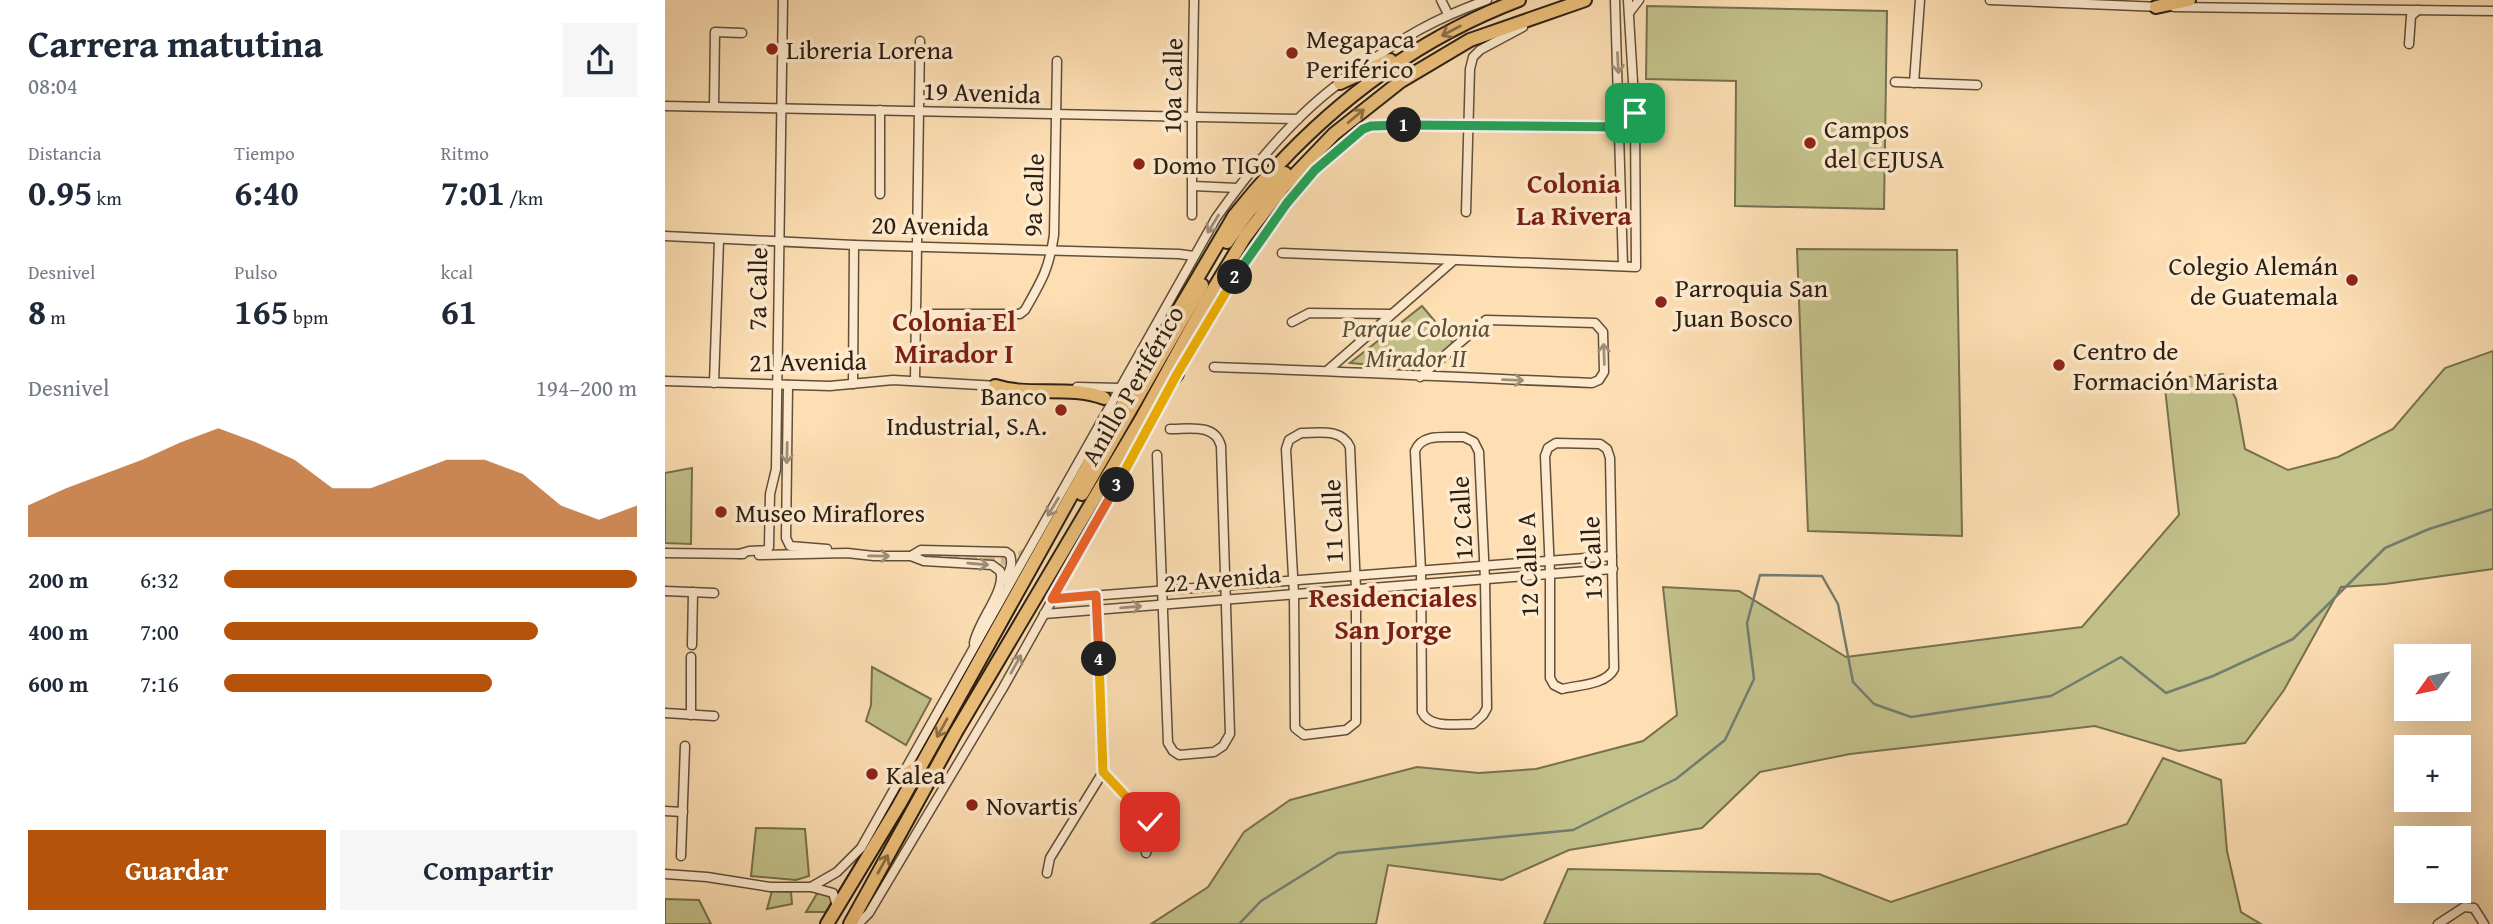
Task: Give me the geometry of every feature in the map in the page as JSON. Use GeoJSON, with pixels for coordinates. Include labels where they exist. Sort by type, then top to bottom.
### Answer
{"type":"FeatureCollection","features":[{"type":"Feature","properties":{"kind":"highway","name":"Anillo Periférico"},"geometry":{"type":"LineString","coordinates":[[827,924],[922,764],[1095,453],[1234,216],[1254,190],[1308,132],[1390,66],[1492,10],[1520,0]]}},
{"type":"Feature","properties":{"kind":"highway","name":"Anillo Periférico"},"geometry":{"type":"LineString","coordinates":[[850,924],[956,732],[1143,416],[1197,317],[1245,237],[1283,187],[1312,155],[1378,98],[1455,48],[1499,28],[1585,0]]}},
{"type":"Feature","properties":{"kind":"highway"},"geometry":{"type":"LineString","coordinates":[[2156,7],[2189,0]]}},
{"type":"Feature","properties":{"kind":"highway"},"geometry":{"type":"LineString","coordinates":[[1340,83],[1428,43]]}},
{"type":"Feature","properties":{"kind":"highway"},"geometry":{"type":"LineString","coordinates":[[956,732],[973,689],[1052,541],[1226,242],[1249,211],[1288,170],[1312,155]]}},
{"type":"Feature","properties":{"kind":"highway"},"geometry":{"type":"LineString","coordinates":[[1143,416],[1177,374]]}},
{"type":"Feature","properties":{"kind":"highway"},"geometry":{"type":"LineString","coordinates":[[995,386],[1012,391],[1088,393],[1104,398]]}},
{"type":"Feature","properties":{"kind":"highway"},"geometry":{"type":"LineString","coordinates":[[1075,471],[1095,453]]}},
{"type":"Feature","properties":{"kind":"highway"},"geometry":{"type":"LineString","coordinates":[[898,780],[922,764]]}},
{"type":"Feature","properties":{"kind":"highway"},"geometry":{"type":"LineString","coordinates":[[840,901],[861,848]]}},
{"type":"Feature","properties":{"kind":"street","name":"7a Calle"},"geometry":{"type":"LineString","coordinates":[[739,554],[767,550],[769,546],[769,494],[776,469],[783,0]]}},
{"type":"Feature","properties":{"kind":"street","name":"10a Calle"},"geometry":{"type":"LineString","coordinates":[[1192,215],[1194,0]]}},
{"type":"Feature","properties":{"kind":"street"},"geometry":{"type":"LineString","coordinates":[[1441,0],[1448,14]]}},
{"type":"Feature","properties":{"kind":"street","name":"Anillo Periférico"},"geometry":{"type":"LineString","coordinates":[[811,887],[837,872],[861,848],[1194,257],[1237,188],[1298,119],[1340,83],[1405,36],[1462,4],[1487,0]]}},
{"type":"Feature","properties":{"kind":"street"},"geometry":{"type":"LineString","coordinates":[[1615,0],[1621,127],[1623,266]]}},
{"type":"Feature","properties":{"kind":"street"},"geometry":{"type":"LineString","coordinates":[[1282,253],[1636,267],[1635,115],[1628,0]]}},
{"type":"Feature","properties":{"kind":"street"},"geometry":{"type":"LineString","coordinates":[[1629,13],[1639,0]]}},
{"type":"Feature","properties":{"kind":"street"},"geometry":{"type":"LineString","coordinates":[[1914,83],[1920,0]]}},
{"type":"Feature","properties":{"kind":"street"},"geometry":{"type":"LineString","coordinates":[[1990,0],[2156,7],[2493,11]]}},
{"type":"Feature","properties":{"kind":"street"},"geometry":{"type":"LineString","coordinates":[[2409,44],[2411,16],[2418,10]]}},
{"type":"Feature","properties":{"kind":"street"},"geometry":{"type":"LineString","coordinates":[[1466,212],[1470,69],[1473,57],[1480,50],[1547,13]]}},
{"type":"Feature","properties":{"kind":"street"},"geometry":{"type":"LineString","coordinates":[[714,106],[715,32],[742,33]]}},
{"type":"Feature","properties":{"kind":"street"},"geometry":{"type":"LineString","coordinates":[[915,381],[920,41]]}},
{"type":"Feature","properties":{"kind":"street","name":"9a Calle"},"geometry":{"type":"LineString","coordinates":[[915,314],[1012,316],[1025,310],[1045,275],[1051,261],[1052,249],[1057,61]]}},
{"type":"Feature","properties":{"kind":"street"},"geometry":{"type":"LineString","coordinates":[[1895,82],[1977,85]]}},
{"type":"Feature","properties":{"kind":"street","name":"19 Avenida"},"geometry":{"type":"LineString","coordinates":[[665,106],[1298,119]]}},
{"type":"Feature","properties":{"kind":"street"},"geometry":{"type":"LineString","coordinates":[[880,110],[880,194]]}},
{"type":"Feature","properties":{"kind":"street"},"geometry":{"type":"LineString","coordinates":[[1469,124],[1621,127],[1631,122],[1635,115]]}},
{"type":"Feature","properties":{"kind":"street","name":"Anillo Periférico"},"geometry":{"type":"LineString","coordinates":[[858,924],[869,913],[926,818],[1044,614],[1177,374],[1251,251],[1287,203],[1315,170],[1367,127],[1469,124]]}},
{"type":"Feature","properties":{"kind":"street"},"geometry":{"type":"LineString","coordinates":[[1192,186],[1237,188]]}},
{"type":"Feature","properties":{"kind":"street","name":"20 Avenida"},"geometry":{"type":"LineString","coordinates":[[665,236],[854,245],[1179,254],[1194,257]]}},
{"type":"Feature","properties":{"kind":"street"},"geometry":{"type":"LineString","coordinates":[[714,383],[719,240]]}},
{"type":"Feature","properties":{"kind":"street"},"geometry":{"type":"LineString","coordinates":[[853,384],[854,245]]}},
{"type":"Feature","properties":{"kind":"street"},"geometry":{"type":"LineString","coordinates":[[1328,370],[1454,260]]}},
{"type":"Feature","properties":{"kind":"street"},"geometry":{"type":"LineString","coordinates":[[1292,322],[1309,313],[1392,314]]}},
{"type":"Feature","properties":{"kind":"street"},"geometry":{"type":"LineString","coordinates":[[1214,367],[1328,370],[1420,376],[1592,383],[1599,380],[1604,372],[1603,332],[1601,326],[1595,323],[1486,320],[1420,376]]}},
{"type":"Feature","properties":{"kind":"street","name":"21 Avenida"},"geometry":{"type":"LineString","coordinates":[[665,381],[830,387],[875,381],[915,381],[995,386],[1120,388]]}},
{"type":"Feature","properties":{"kind":"street"},"geometry":{"type":"LineString","coordinates":[[788,385],[786,538],[790,546],[797,548],[832,549],[847,553]]}},
{"type":"Feature","properties":{"kind":"street"},"geometry":{"type":"LineString","coordinates":[[1157,455],[1167,736],[1170,748],[1179,755],[1215,752],[1223,746],[1230,734],[1221,446],[1218,437],[1208,430],[1170,429]]}},
{"type":"Feature","properties":{"kind":"street","name":"11 Calle"},"geometry":{"type":"LineString","coordinates":[[1293,581],[1286,449],[1289,440],[1301,433],[1338,434],[1345,439],[1350,450],[1356,576],[1357,715],[1355,724],[1346,730],[1304,735],[1296,728],[1294,594]]}},
{"type":"Feature","properties":{"kind":"street","name":"12 Calle"},"geometry":{"type":"LineString","coordinates":[[1421,571],[1415,457],[1417,446],[1426,438],[1464,437],[1474,442],[1479,452],[1485,566],[1487,708],[1473,724],[1434,723],[1425,717],[1422,705],[1421,584]]}},
{"type":"Feature","properties":{"kind":"street","name":"13 Calle"},"geometry":{"type":"LineString","coordinates":[[1545,464],[1546,450],[1556,443],[1600,444],[1607,449],[1610,458],[1615,657],[1613,672],[1607,678],[1562,689],[1551,680],[1550,665]]}},
{"type":"Feature","properties":{"kind":"street","name":"12 Calle A"},"geometry":{"type":"LineString","coordinates":[[1545,464],[1550,561],[1550,665]]}},
{"type":"Feature","properties":{"kind":"street"},"geometry":{"type":"LineString","coordinates":[[911,556],[921,550],[1006,552],[1010,555],[1012,562],[1007,576],[976,630],[973,651]]}},
{"type":"Feature","properties":{"kind":"street"},"geometry":{"type":"LineString","coordinates":[[665,553],[847,553],[911,556],[924,561],[992,565],[1000,570],[1001,583]]}},
{"type":"Feature","properties":{"kind":"street","name":"22 Avenida"},"geometry":{"type":"LineString","coordinates":[[1052,599],[1612,556]]}},
{"type":"Feature","properties":{"kind":"street","name":"22 Avenida"},"geometry":{"type":"LineString","coordinates":[[1044,614],[1612,569]]}},
{"type":"Feature","properties":{"kind":"street"},"geometry":{"type":"LineString","coordinates":[[1421,571],[1421,584]]}},
{"type":"Feature","properties":{"kind":"street"},"geometry":{"type":"LineString","coordinates":[[1293,581],[1294,594]]}},
{"type":"Feature","properties":{"kind":"street"},"geometry":{"type":"LineString","coordinates":[[665,591],[714,593]]}},
{"type":"Feature","properties":{"kind":"street"},"geometry":{"type":"LineString","coordinates":[[692,645],[693,592]]}},
{"type":"Feature","properties":{"kind":"street"},"geometry":{"type":"LineString","coordinates":[[1047,873],[1050,858],[1103,772],[1096,595]]}},
{"type":"Feature","properties":{"kind":"street"},"geometry":{"type":"LineString","coordinates":[[691,657],[691,715]]}},
{"type":"Feature","properties":{"kind":"street"},"geometry":{"type":"LineString","coordinates":[[665,713],[714,716]]}},
{"type":"Feature","properties":{"kind":"street"},"geometry":{"type":"LineString","coordinates":[[681,856],[685,746]]}},
{"type":"Feature","properties":{"kind":"street"},"geometry":{"type":"LineString","coordinates":[[1103,772],[1151,824],[1153,834],[1146,853]]}},
{"type":"Feature","properties":{"kind":"street"},"geometry":{"type":"LineString","coordinates":[[665,811],[683,812]]}},
{"type":"Feature","properties":{"kind":"street"},"geometry":{"type":"LineString","coordinates":[[665,874],[707,877],[771,887],[811,887],[833,893],[840,901]]}},
{"type":"Feature","properties":{"kind":"street"},"geometry":{"type":"LineString","coordinates":[[2438,924],[2464,907],[2474,908],[2484,924]]}},
{"type":"Feature","properties":{"kind":"green space","name":"Campos del CEJUSA"},"geometry":{"type":"Polygon","coordinates":[[[1647,6],[1887,11],[1884,209],[1735,206],[1736,81],[1646,79],[1647,6]]]}},
{"type":"Feature","properties":{"kind":"green space"},"geometry":{"type":"Polygon","coordinates":[[[1797,249],[1957,250],[1962,536],[1808,531],[1797,249]]]}},
{"type":"Feature","properties":{"kind":"green space","name":"Parque Colonia Mirador II"},"geometry":{"type":"Polygon","coordinates":[[[1422,306],[1455,345],[1426,370],[1350,363],[1422,306]]]}},
{"type":"Feature","properties":{"kind":"green space"},"geometry":{"type":"Polygon","coordinates":[[[2493,351],[2493,569],[2385,584],[2341,587],[2284,690],[2245,743],[2179,751],[2095,726],[1850,754],[1760,772],[1702,828],[1569,850],[1502,880],[1388,865],[1376,924],[1151,924],[1208,887],[1244,832],[1290,800],[1417,767],[1479,773],[1536,769],[1643,741],[1677,715],[1663,587],[1739,591],[1846,657],[2082,627],[2179,515],[2164,379],[2223,374],[2236,399],[2245,449],[2288,470],[2338,457],[2393,429],[2445,368],[2493,351]]]}},
{"type":"Feature","properties":{"kind":"green space"},"geometry":{"type":"Polygon","coordinates":[[[692,468],[691,544],[665,543],[665,473],[692,468]]]}},
{"type":"Feature","properties":{"kind":"green space"},"geometry":{"type":"Polygon","coordinates":[[[872,667],[931,699],[906,745],[866,721],[871,705],[872,667]]]}},
{"type":"Feature","properties":{"kind":"green space"},"geometry":{"type":"Polygon","coordinates":[[[2163,758],[2221,780],[2227,851],[2241,912],[2261,924],[1544,924],[1568,869],[1819,874],[1891,902],[2127,824],[2163,758]]]}},
{"type":"Feature","properties":{"kind":"green space"},"geometry":{"type":"Polygon","coordinates":[[[756,828],[805,829],[809,876],[796,880],[751,876],[756,828]]]}},
{"type":"Feature","properties":{"kind":"green space"},"geometry":{"type":"Polygon","coordinates":[[[772,891],[791,892],[792,904],[767,909],[772,891]]]}},
{"type":"Feature","properties":{"kind":"green space"},"geometry":{"type":"Polygon","coordinates":[[[818,892],[827,892],[833,899],[826,912],[806,912],[818,892]]]}},
{"type":"Feature","properties":{"kind":"green space"},"geometry":{"type":"Polygon","coordinates":[[[665,899],[699,900],[711,924],[665,924],[665,899]]]}},
{"type":"Feature","properties":{"kind":"waterway"},"geometry":{"type":"LineString","coordinates":[[1239,924],[1261,901],[1338,853],[1573,830],[1676,779],[1725,740],[1754,679],[1747,623],[1760,575],[1822,576],[1838,604],[1853,682],[1874,704],[1911,717],[2051,696],[2121,657],[2166,693],[2213,676],[2293,639],[2385,548],[2429,529],[2493,509]]}},
{"type":"Feature","properties":{"kind":"tunnel"},"geometry":{"type":"LineString","coordinates":[[911,556],[1006,559],[1021,557],[1046,545]]}},
{"type":"Feature","properties":{"kind":"place","name":"Libreria Lorena"},"geometry":{"type":"Point","coordinates":[772,49]}},
{"type":"Feature","properties":{"kind":"place","name":"Megapaca Periférico"},"geometry":{"type":"Point","coordinates":[1292,53]}},
{"type":"Feature","properties":{"kind":"place","name":"Campos del CEJUSA"},"geometry":{"type":"Point","coordinates":[1810,143]}},
{"type":"Feature","properties":{"kind":"place","name":"Domo TIGO"},"geometry":{"type":"Point","coordinates":[1139,164]}},
{"type":"Feature","properties":{"kind":"place","name":"Colegio Alemán de Guatemala"},"geometry":{"type":"Point","coordinates":[2352,280]}},
{"type":"Feature","properties":{"kind":"place","name":"Parroquia San Juan Bosco"},"geometry":{"type":"Point","coordinates":[1661,302]}},
{"type":"Feature","properties":{"kind":"place","name":"Centro de Formación Marista"},"geometry":{"type":"Point","coordinates":[2059,365]}},
{"type":"Feature","properties":{"kind":"place","name":"Banco Industrial, S.A."},"geometry":{"type":"Point","coordinates":[1061,410]}},
{"type":"Feature","properties":{"kind":"place","name":"Museo Miraflores"},"geometry":{"type":"Point","coordinates":[721,512]}},
{"type":"Feature","properties":{"kind":"place","name":"Kalea"},"geometry":{"type":"Point","coordinates":[872,774]}},
{"type":"Feature","properties":{"kind":"place","name":"Novartis"},"geometry":{"type":"Point","coordinates":[972,805]}},
{"type":"Feature","properties":{"kind":"district","name":"Colonia La Rivera"},"geometry":{"type":"Point","coordinates":[1574,198]}},
{"type":"Feature","properties":{"kind":"district","name":"Colonia El Mirador I"},"geometry":{"type":"Point","coordinates":[954,336]}},
{"type":"Feature","properties":{"kind":"district","name":"Residenciales San Jorge"},"geometry":{"type":"Point","coordinates":[1393,612]}},
{"type":"Feature","properties":{"kind":"route"},"geometry":{"type":"LineString","coordinates":[[1150,822],[1103,772],[1096,595],[1052,599],[1177,374],[1251,251],[1315,170],[1367,127],[1437,124],[1621,127],[1631,122],[1635,113]]}}]}
